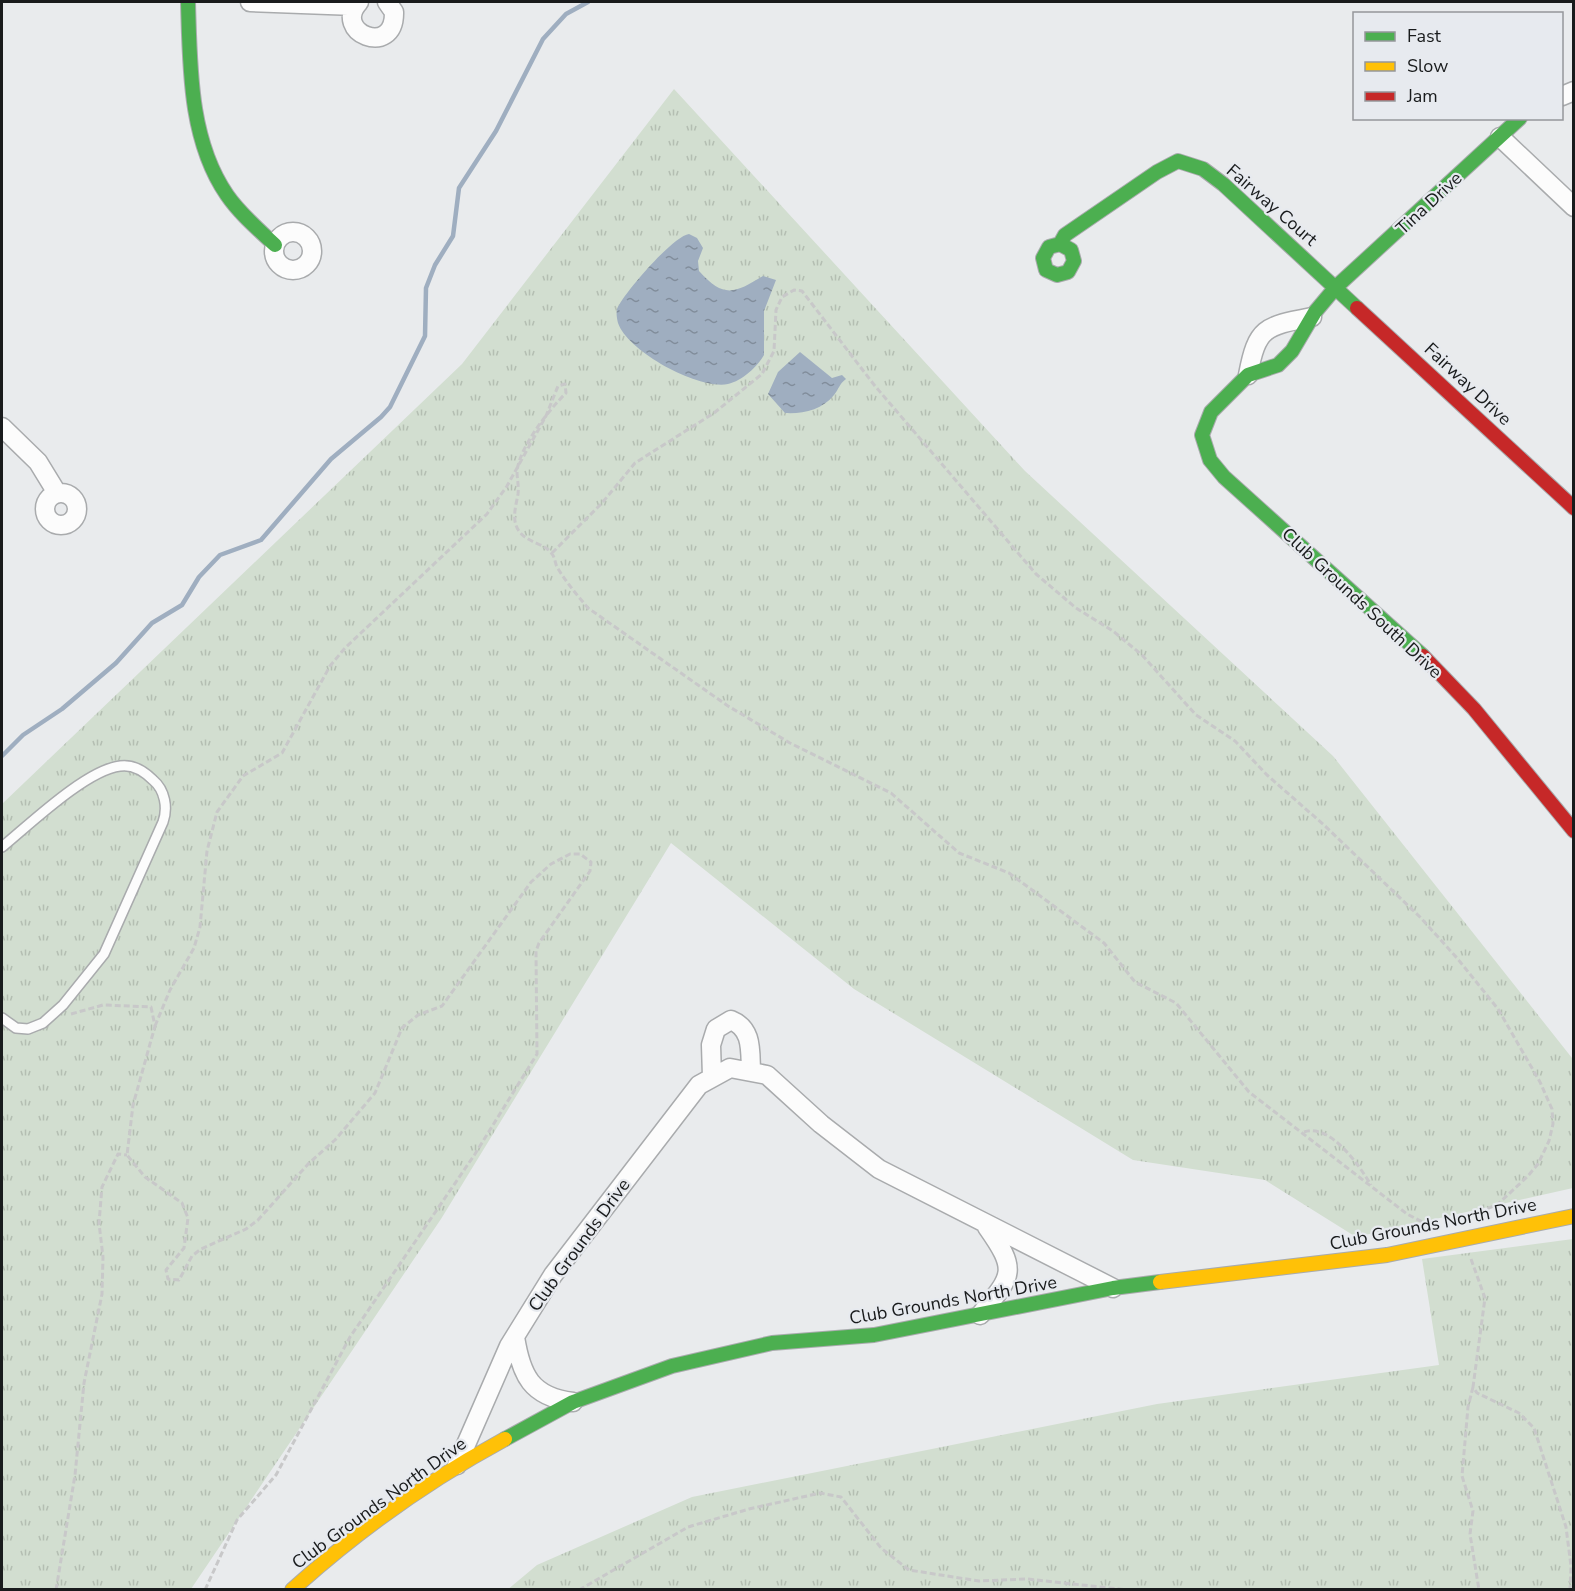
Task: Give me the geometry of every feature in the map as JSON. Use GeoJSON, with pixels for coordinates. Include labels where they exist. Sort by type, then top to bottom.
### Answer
{"type":"FeatureCollection","features":[{"type":"Feature","properties":{"kind":"street"},"geometry":{"type":"LineString","coordinates":[[188,2],[190,70],[201,142],[220,184],[243,215],[275,245]]}},
{"type":"Feature","properties":{"kind":"street"},"geometry":{"type":"LineString","coordinates":[[250,2],[357,4],[352,21],[356,29],[370,38],[386,34],[394,20],[394,12],[387,2]]}},
{"type":"Feature","properties":{"kind":"street","name":"Tina Drive"},"geometry":{"type":"LineString","coordinates":[[1336,286],[1518,120]]}},
{"type":"Feature","properties":{"kind":"street"},"geometry":{"type":"LineString","coordinates":[[1500,137],[1574,207]]}},
{"type":"Feature","properties":{"kind":"street","name":"Fairway Court"},"geometry":{"type":"LineString","coordinates":[[1060,244],[1065,235],[1157,172],[1178,162],[1186,162],[1203,170],[1223,184],[1336,286]]}},
{"type":"Feature","properties":{"kind":"street","name":"Club Grounds South Drive"},"geometry":{"type":"LineString","coordinates":[[1336,286],[1312,317],[1292,351],[1278,365],[1248,375],[1211,412],[1202,435],[1210,460],[1224,477],[1411,643],[1474,709],[1574,831]]}},
{"type":"Feature","properties":{"kind":"street","name":"Fairway Drive"},"geometry":{"type":"LineString","coordinates":[[1336,286],[1574,508]]}},
{"type":"Feature","properties":{"kind":"street"},"geometry":{"type":"LineString","coordinates":[[1248,375],[1254,345],[1267,330],[1280,323],[1312,317]]}},
{"type":"Feature","properties":{"kind":"street"},"geometry":{"type":"LineString","coordinates":[[2,427],[38,462],[57,493]]}},
{"type":"Feature","properties":{"kind":"street"},"geometry":{"type":"LineString","coordinates":[[712,1077],[711,1045],[716,1029],[731,1020],[740,1024],[748,1036],[751,1071]]}},
{"type":"Feature","properties":{"kind":"street","name":"Club Grounds Drive"},"geometry":{"type":"LineString","coordinates":[[458,1464],[515,1337],[553,1275],[699,1085],[730,1068],[767,1075],[821,1124],[879,1169],[986,1226],[1113,1288]]}},
{"type":"Feature","properties":{"kind":"street","name":"Club Grounds North Drive"},"geometry":{"type":"LineString","coordinates":[[292,1590],[325,1560],[458,1464],[573,1402],[672,1366],[772,1343],[874,1335],[1113,1288],[1387,1255],[1574,1216]]}},
{"type":"Feature","properties":{"kind":"street"},"geometry":{"type":"LineString","coordinates":[[980,1315],[1002,1288],[1009,1270],[1003,1249],[986,1226]]}},
{"type":"Feature","properties":{"kind":"street"},"geometry":{"type":"LineString","coordinates":[[515,1337],[524,1374],[532,1385],[556,1400],[573,1402]]}},
{"type":"Feature","properties":{"kind":"lane"},"geometry":{"type":"LineString","coordinates":[[2,847],[78,786],[107,770],[132,766],[146,773],[157,783],[165,798],[166,814],[163,822],[104,954],[63,1005],[43,1023],[28,1029],[16,1028],[2,1018]]}},
{"type":"Feature","properties":{"kind":"path"},"geometry":{"type":"LineString","coordinates":[[552,553],[603,503],[635,463],[714,413],[762,374],[774,351],[776,310],[782,297],[794,290],[802,291],[875,386],[1036,574],[1076,608],[1113,631],[1135,649],[1196,715],[1235,741],[1267,776],[1324,825],[1420,917],[1498,1009],[1540,1082],[1552,1109],[1553,1124],[1542,1156],[1527,1177],[1498,1204],[1472,1215]]}},
{"type":"Feature","properties":{"kind":"path"},"geometry":{"type":"LineString","coordinates":[[127,1155],[133,1105],[154,1023],[194,948],[200,927],[207,851],[217,812],[243,776],[282,753],[330,666],[345,648],[487,514],[546,416],[558,386],[565,384],[566,393],[546,416]]}},
{"type":"Feature","properties":{"kind":"path"},"geometry":{"type":"LineString","coordinates":[[524,454],[517,471],[519,483],[515,521],[518,530],[527,540],[552,553],[571,588],[600,619],[728,706],[790,743],[891,793],[959,853],[1009,873],[1104,943],[1135,982],[1176,1003],[1249,1092],[1304,1132],[1407,1214],[1430,1227],[1436,1227]]}},
{"type":"Feature","properties":{"kind":"path"},"geometry":{"type":"LineString","coordinates":[[56,1590],[75,1475],[84,1383],[102,1294],[103,1257],[99,1223],[102,1187],[118,1154],[127,1155],[145,1177],[182,1203],[188,1218],[184,1248],[165,1270],[168,1279],[179,1280],[192,1256],[201,1249],[246,1229],[258,1220],[303,1170],[335,1140],[375,1094],[402,1028],[418,1015],[442,1006],[531,882],[551,864],[570,854],[580,854],[591,862],[590,871],[536,951],[537,1054],[468,1164],[350,1337],[276,1475],[237,1521],[205,1590]]}},
{"type":"Feature","properties":{"kind":"path"},"geometry":{"type":"LineString","coordinates":[[69,1014],[103,1005],[151,1007],[154,1023]]}},
{"type":"Feature","properties":{"kind":"path"},"geometry":{"type":"LineString","coordinates":[[1304,1132],[1313,1131],[1331,1136],[1372,1186]]}},
{"type":"Feature","properties":{"kind":"path"},"geometry":{"type":"LineString","coordinates":[[1466,1237],[1485,1298],[1468,1407],[1462,1476],[1473,1511],[1470,1534],[1479,1590]]}},
{"type":"Feature","properties":{"kind":"path"},"geometry":{"type":"LineString","coordinates":[[1473,1386],[1477,1393],[1519,1413],[1534,1428],[1566,1527],[1571,1566],[1570,1590]]}},
{"type":"Feature","properties":{"kind":"path"},"geometry":{"type":"LineString","coordinates":[[579,1590],[688,1527],[749,1509],[820,1493],[841,1497],[881,1548],[909,1570],[979,1581],[1028,1579],[1128,1590]]}},
{"type":"Feature","properties":{"kind":"path"},"geometry":{"type":"LineString","coordinates":[[899,1590],[914,1590]]}},
{"type":"Feature","properties":{"kind":"path"},"geometry":{"type":"LineString","coordinates":[[1397,1590],[1402,1590]]}},
{"type":"Feature","properties":{"kind":"green space"},"geometry":{"type":"Polygon","coordinates":[[[674,89],[1025,471],[1333,756],[1572,1058],[1573,1188],[1356,1237],[1265,1180],[1133,1160],[854,989],[671,843],[441,1219],[191,1589],[2,1590],[2,804],[462,364],[674,89]]]}},
{"type":"Feature","properties":{"kind":"green space"},"geometry":{"type":"Polygon","coordinates":[[[1573,1239],[1573,1589],[507,1590],[537,1565],[692,1497],[1157,1404],[1439,1365],[1422,1259],[1573,1239]]]}},
{"type":"Feature","properties":{"kind":"water"},"geometry":{"type":"Polygon","coordinates":[[[689,234],[697,238],[703,248],[698,261],[699,271],[716,286],[730,290],[745,286],[763,276],[776,280],[764,311],[764,355],[749,372],[739,380],[728,384],[700,381],[666,367],[635,346],[618,323],[617,309],[629,291],[672,244],[689,234]]]}},
{"type":"Feature","properties":{"kind":"water"},"geometry":{"type":"Polygon","coordinates":[[[800,352],[832,378],[842,375],[846,379],[836,393],[818,408],[799,413],[785,413],[768,394],[778,372],[800,352]]]}},
{"type":"Feature","properties":{"kind":"waterway"},"geometry":{"type":"LineString","coordinates":[[2,756],[23,735],[62,709],[116,663],[152,623],[182,605],[199,577],[220,555],[261,540],[331,459],[390,407],[425,336],[426,288],[435,265],[453,236],[459,188],[496,131],[543,39],[566,14],[588,2]]}},
{"type":"Feature","properties":{"kind":"traffic: fast"},"geometry":{"type":"LineString","coordinates":[[188,2],[191,77],[198,127],[205,151],[214,174],[232,202],[275,245]]}},
{"type":"Feature","properties":{"kind":"traffic: fast"},"geometry":{"type":"LineString","coordinates":[[1423,656],[1224,477],[1210,460],[1202,435],[1211,412],[1248,375],[1278,365],[1292,351],[1315,312],[1336,287],[1518,120]]}},
{"type":"Feature","properties":{"kind":"traffic: fast"},"geometry":{"type":"LineString","coordinates":[[1060,244],[1071,250],[1074,261],[1068,272],[1057,275],[1046,270],[1043,258],[1049,247],[1060,244],[1065,235],[1157,172],[1178,161],[1203,169],[1223,184],[1357,308]]}},
{"type":"Feature","properties":{"kind":"traffic: fast"},"geometry":{"type":"LineString","coordinates":[[505,1439],[573,1402],[672,1366],[772,1343],[874,1335],[1113,1288],[1160,1282]]}},
{"type":"Feature","properties":{"kind":"traffic: slow"},"geometry":{"type":"LineString","coordinates":[[1160,1282],[1387,1255],[1574,1216]]}},
{"type":"Feature","properties":{"kind":"traffic: slow"},"geometry":{"type":"LineString","coordinates":[[292,1590],[394,1508],[505,1439]]}},
{"type":"Feature","properties":{"kind":"traffic: jam"},"geometry":{"type":"LineString","coordinates":[[1357,308],[1574,508]]}},
{"type":"Feature","properties":{"kind":"traffic: jam"},"geometry":{"type":"LineString","coordinates":[[1423,656],[1474,709],[1574,831]]}}]}
